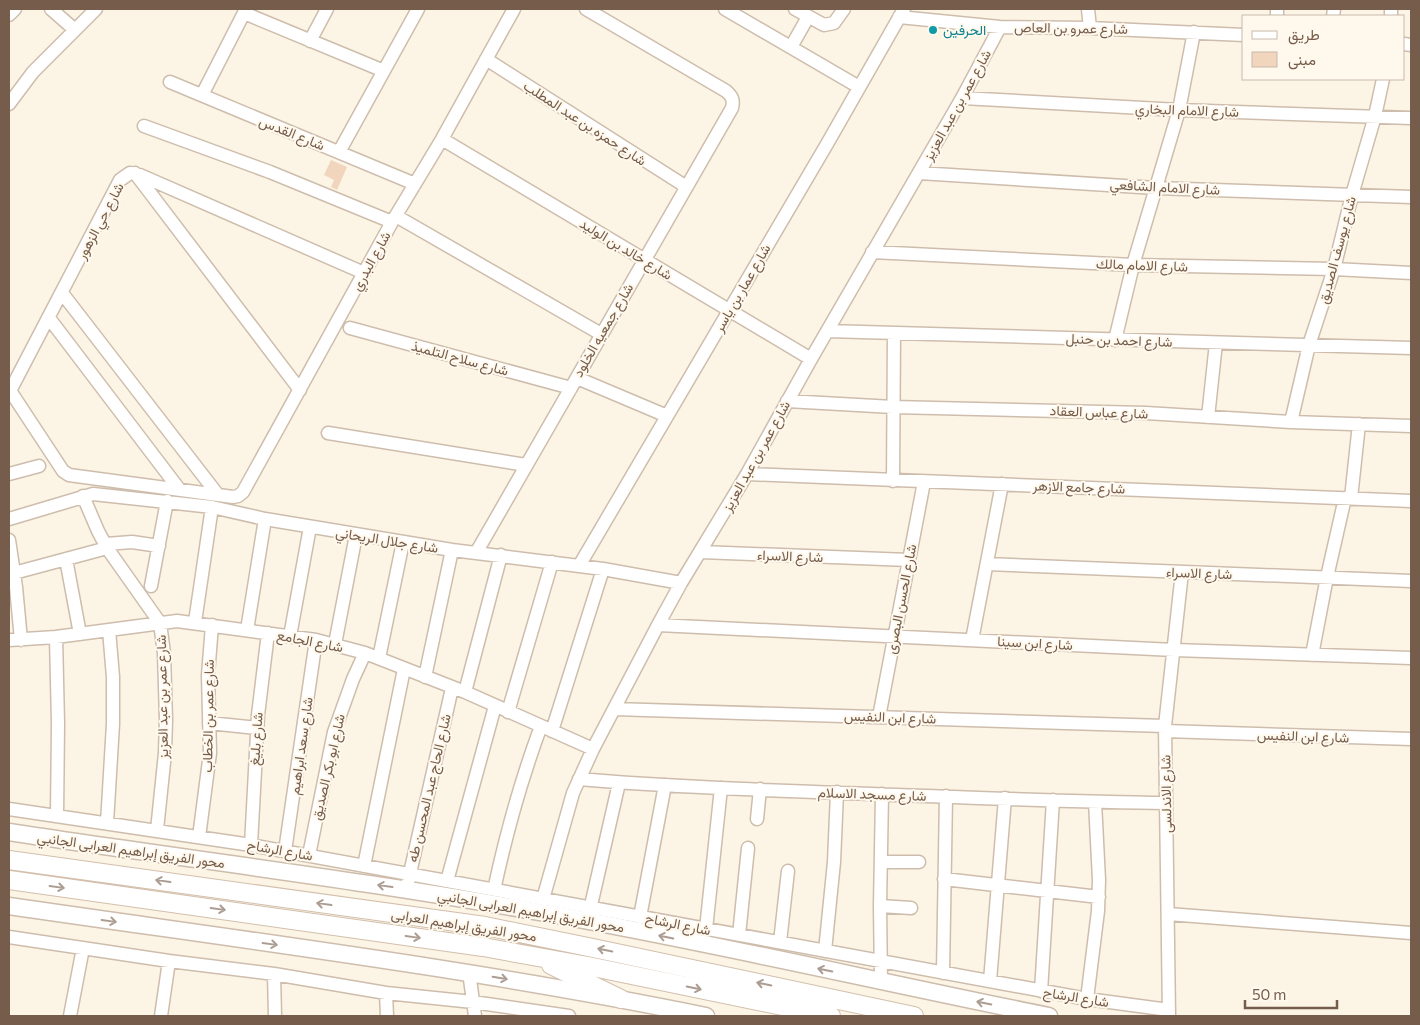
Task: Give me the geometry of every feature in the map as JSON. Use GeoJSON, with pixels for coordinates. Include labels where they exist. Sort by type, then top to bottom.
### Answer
{"type":"FeatureCollection","features":[{"type":"Feature","properties":{"kind":"main road","name":"محور الفريق إبراهيم العرابى"},"geometry":{"type":"LineString","coordinates":[[9,860],[485,926],[914,1016]]}},
{"type":"Feature","properties":{"kind":"main road","name":"محور الفريق إبراهيم العرابى"},"geometry":{"type":"LineString","coordinates":[[9,880],[447,942],[588,966],[831,1016]]}},
{"type":"Feature","properties":{"kind":"main road"},"geometry":{"type":"LineString","coordinates":[[530,956],[621,999]]}},
{"type":"Feature","properties":{"kind":"street"},"geometry":{"type":"LineString","coordinates":[[9,16],[14,9]]}},
{"type":"Feature","properties":{"kind":"street"},"geometry":{"type":"LineString","coordinates":[[51,9],[75,30]]}},
{"type":"Feature","properties":{"kind":"street"},"geometry":{"type":"LineString","coordinates":[[9,104],[33,72],[96,9]]}},
{"type":"Feature","properties":{"kind":"street"},"geometry":{"type":"LineString","coordinates":[[310,40],[327,9]]}},
{"type":"Feature","properties":{"kind":"street"},"geometry":{"type":"LineString","coordinates":[[339,152],[418,9]]}},
{"type":"Feature","properties":{"kind":"street","name":"شارع البدري"},"geometry":{"type":"LineString","coordinates":[[9,390],[63,471],[69,475],[233,497],[238,496],[243,492],[394,219],[442,139],[514,9]]}},
{"type":"Feature","properties":{"kind":"street","name":"شارع جمعيه الخلود"},"geometry":{"type":"LineString","coordinates":[[476,553],[685,186],[732,108],[733,101],[731,95],[726,91],[586,9]]}},
{"type":"Feature","properties":{"kind":"street"},"geometry":{"type":"LineString","coordinates":[[725,9],[860,87]]}},
{"type":"Feature","properties":{"kind":"street"},"geometry":{"type":"LineString","coordinates":[[795,9],[824,25],[829,25],[837,19],[844,9]]}},
{"type":"Feature","properties":{"kind":"street"},"geometry":{"type":"LineString","coordinates":[[1088,9],[1090,28]]}},
{"type":"Feature","properties":{"kind":"street"},"geometry":{"type":"LineString","coordinates":[[202,95],[245,11],[384,71]]}},
{"type":"Feature","properties":{"kind":"street","name":"شارع عمرو بن العاص"},"geometry":{"type":"LineString","coordinates":[[902,13],[1000,27],[1090,28],[1242,35]]}},
{"type":"Feature","properties":{"kind":"street","name":"شارع عمار بن ياسر"},"geometry":{"type":"LineString","coordinates":[[579,566],[902,13]]}},
{"type":"Feature","properties":{"kind":"street"},"geometry":{"type":"LineString","coordinates":[[791,47],[808,16]]}},
{"type":"Feature","properties":{"kind":"street","name":"شارع عمر بن عبد العزيز"},"geometry":{"type":"LineString","coordinates":[[543,899],[568,808],[578,779],[593,749],[681,584],[747,474],[872,252],[962,98],[1000,27]]}},
{"type":"Feature","properties":{"kind":"street"},"geometry":{"type":"LineString","coordinates":[[1115,340],[1133,265],[1179,110],[1194,32]]}},
{"type":"Feature","properties":{"kind":"street","name":"شارع حمزه بن عبد المطلب"},"geometry":{"type":"LineString","coordinates":[[486,59],[685,186]]}},
{"type":"Feature","properties":{"kind":"street","name":"شارع يوسف الصديق"},"geometry":{"type":"LineString","coordinates":[[1291,422],[1309,345],[1334,270],[1383,80]]}},
{"type":"Feature","properties":{"kind":"street","name":"شارع القدس"},"geometry":{"type":"LineString","coordinates":[[170,82],[415,184]]}},
{"type":"Feature","properties":{"kind":"street","name":"شارع الامام البخاري"},"geometry":{"type":"LineString","coordinates":[[962,98],[1179,110],[1411,118]]}},
{"type":"Feature","properties":{"kind":"street"},"geometry":{"type":"LineString","coordinates":[[144,126],[394,219],[601,334]]}},
{"type":"Feature","properties":{"kind":"street","name":"شارع خالد بن الوليد"},"geometry":{"type":"LineString","coordinates":[[442,139],[811,359]]}},
{"type":"Feature","properties":{"kind":"street"},"geometry":{"type":"LineString","coordinates":[[135,173],[300,390]]}},
{"type":"Feature","properties":{"kind":"street","name":"شارع حي الزهور"},"geometry":{"type":"LineString","coordinates":[[9,390],[49,318],[120,180],[124,176],[135,173],[364,273]]}},
{"type":"Feature","properties":{"kind":"street","name":"شارع الامام الشافعي"},"geometry":{"type":"LineString","coordinates":[[919,173],[1156,188],[1411,197]]}},
{"type":"Feature","properties":{"kind":"street","name":"شارع الامام مالك"},"geometry":{"type":"LineString","coordinates":[[872,252],[1133,265],[1334,270],[1411,274]]}},
{"type":"Feature","properties":{"kind":"street"},"geometry":{"type":"LineString","coordinates":[[62,293],[218,495]]}},
{"type":"Feature","properties":{"kind":"street"},"geometry":{"type":"LineString","coordinates":[[49,318],[179,489]]}},
{"type":"Feature","properties":{"kind":"street","name":"شارع سلاح التلميذ"},"geometry":{"type":"LineString","coordinates":[[350,328],[574,383],[667,416]]}},
{"type":"Feature","properties":{"kind":"street","name":"شارع احمد بن حنبل"},"geometry":{"type":"LineString","coordinates":[[827,331],[1411,348]]}},
{"type":"Feature","properties":{"kind":"street"},"geometry":{"type":"LineString","coordinates":[[893,481],[894,333]]}},
{"type":"Feature","properties":{"kind":"street"},"geometry":{"type":"LineString","coordinates":[[1208,417],[1216,343]]}},
{"type":"Feature","properties":{"kind":"street","name":"شارع عباس العقاد"},"geometry":{"type":"LineString","coordinates":[[787,401],[893,407],[1146,413],[1291,422],[1411,426]]}},
{"type":"Feature","properties":{"kind":"street"},"geometry":{"type":"LineString","coordinates":[[1312,655],[1327,576],[1348,498],[1359,424]]}},
{"type":"Feature","properties":{"kind":"street"},"geometry":{"type":"LineString","coordinates":[[328,433],[526,465]]}},
{"type":"Feature","properties":{"kind":"street"},"geometry":{"type":"LineString","coordinates":[[9,474],[38,466]]}},
{"type":"Feature","properties":{"kind":"street","name":"شارع جامع الازهر"},"geometry":{"type":"LineString","coordinates":[[747,474],[1411,501]]}},
{"type":"Feature","properties":{"kind":"street","name":"شارع الحسن البصرى"},"geometry":{"type":"LineString","coordinates":[[879,716],[924,482]]}},
{"type":"Feature","properties":{"kind":"street"},"geometry":{"type":"LineString","coordinates":[[972,640],[1002,484]]}},
{"type":"Feature","properties":{"kind":"street"},"geometry":{"type":"LineString","coordinates":[[9,519],[88,495],[98,531],[160,623]]}},
{"type":"Feature","properties":{"kind":"street","name":"شارع جلال الريحاني"},"geometry":{"type":"LineString","coordinates":[[88,495],[212,507],[265,519],[356,535],[452,550],[603,569],[681,584]]}},
{"type":"Feature","properties":{"kind":"street"},"geometry":{"type":"LineString","coordinates":[[151,586],[167,502]]}},
{"type":"Feature","properties":{"kind":"street"},"geometry":{"type":"LineString","coordinates":[[194,622],[212,507]]}},
{"type":"Feature","properties":{"kind":"street"},"geometry":{"type":"LineString","coordinates":[[247,630],[265,519]]}},
{"type":"Feature","properties":{"kind":"street"},"geometry":{"type":"LineString","coordinates":[[290,636],[310,526]]}},
{"type":"Feature","properties":{"kind":"street"},"geometry":{"type":"LineString","coordinates":[[335,644],[356,535]]}},
{"type":"Feature","properties":{"kind":"street"},"geometry":{"type":"LineString","coordinates":[[9,540],[14,573],[12,588],[15,640]]}},
{"type":"Feature","properties":{"kind":"street"},"geometry":{"type":"LineString","coordinates":[[14,573],[107,546],[132,542],[159,546]]}},
{"type":"Feature","properties":{"kind":"street"},"geometry":{"type":"LineString","coordinates":[[379,658],[403,542]]}},
{"type":"Feature","properties":{"kind":"street"},"geometry":{"type":"LineString","coordinates":[[425,676],[452,550]]}},
{"type":"Feature","properties":{"kind":"street","name":"شارع الاسراء"},"geometry":{"type":"LineString","coordinates":[[701,552],[909,560]]}},
{"type":"Feature","properties":{"kind":"street"},"geometry":{"type":"LineString","coordinates":[[465,692],[502,555]]}},
{"type":"Feature","properties":{"kind":"street"},"geometry":{"type":"LineString","coordinates":[[66,559],[80,634]]}},
{"type":"Feature","properties":{"kind":"street"},"geometry":{"type":"LineString","coordinates":[[508,712],[552,562]]}},
{"type":"Feature","properties":{"kind":"street","name":"شارع الاسراء"},"geometry":{"type":"LineString","coordinates":[[987,564],[1411,580]]}},
{"type":"Feature","properties":{"kind":"street"},"geometry":{"type":"LineString","coordinates":[[494,890],[505,837],[516,799],[546,729],[603,569]]}},
{"type":"Feature","properties":{"kind":"street","name":"شارع الاندلسى"},"geometry":{"type":"LineString","coordinates":[[1169,1013],[1165,729],[1182,572]]}},
{"type":"Feature","properties":{"kind":"street","name":"شارع الجامع"},"geometry":{"type":"LineString","coordinates":[[15,640],[56,637],[177,621],[212,624],[316,640],[365,653],[425,676],[593,749]]}},
{"type":"Feature","properties":{"kind":"street","name":"شارع عمر بن عبد العزيز"},"geometry":{"type":"LineString","coordinates":[[157,830],[165,753],[166,720],[164,653],[160,623]]}},
{"type":"Feature","properties":{"kind":"street","name":"شارع عمر بن الخطاب"},"geometry":{"type":"LineString","coordinates":[[199,837],[210,753],[208,675],[212,624]]}},
{"type":"Feature","properties":{"kind":"street","name":"شارع ابن سينا"},"geometry":{"type":"LineString","coordinates":[[658,625],[1174,650],[1411,658]]}},
{"type":"Feature","properties":{"kind":"street"},"geometry":{"type":"LineString","coordinates":[[107,824],[113,724],[113,677],[109,630]]}},
{"type":"Feature","properties":{"kind":"street","name":"شارع بليغ"},"geometry":{"type":"LineString","coordinates":[[251,845],[257,728],[268,633]]}},
{"type":"Feature","properties":{"kind":"street"},"geometry":{"type":"LineString","coordinates":[[56,637],[58,724],[57,816]]}},
{"type":"Feature","properties":{"kind":"street","name":"شارع سعد ابراهيم"},"geometry":{"type":"LineString","coordinates":[[286,851],[316,640]]}},
{"type":"Feature","properties":{"kind":"street","name":"شارع ابو بكر الصديق"},"geometry":{"type":"LineString","coordinates":[[309,856],[334,732],[353,679],[365,653]]}},
{"type":"Feature","properties":{"kind":"street"},"geometry":{"type":"LineString","coordinates":[[364,866],[404,669]]}},
{"type":"Feature","properties":{"kind":"street","name":"شارع الحاج عبد المحسن طه"},"geometry":{"type":"LineString","coordinates":[[408,882],[452,688]]}},
{"type":"Feature","properties":{"kind":"street"},"geometry":{"type":"LineString","coordinates":[[447,881],[495,706]]}},
{"type":"Feature","properties":{"kind":"street","name":"شارع ابن النفيس"},"geometry":{"type":"LineString","coordinates":[[614,709],[879,716],[1411,739]]}},
{"type":"Feature","properties":{"kind":"street"},"geometry":{"type":"LineString","coordinates":[[209,723],[257,728]]}},
{"type":"Feature","properties":{"kind":"street","name":"شارع مسجد الاسلام"},"geometry":{"type":"LineString","coordinates":[[578,779],[721,788],[1166,803]]}},
{"type":"Feature","properties":{"kind":"street"},"geometry":{"type":"LineString","coordinates":[[589,914],[619,783]]}},
{"type":"Feature","properties":{"kind":"street"},"geometry":{"type":"LineString","coordinates":[[640,917],[665,785]]}},
{"type":"Feature","properties":{"kind":"street"},"geometry":{"type":"LineString","coordinates":[[706,929],[721,788]]}},
{"type":"Feature","properties":{"kind":"street"},"geometry":{"type":"LineString","coordinates":[[757,819],[760,789]]}},
{"type":"Feature","properties":{"kind":"street"},"geometry":{"type":"LineString","coordinates":[[825,951],[834,862],[837,792]]}},
{"type":"Feature","properties":{"kind":"street"},"geometry":{"type":"LineString","coordinates":[[881,982],[882,794]]}},
{"type":"Feature","properties":{"kind":"street"},"geometry":{"type":"LineString","coordinates":[[943,973],[946,796]]}},
{"type":"Feature","properties":{"kind":"street"},"geometry":{"type":"LineString","coordinates":[[990,981],[1005,798]]}},
{"type":"Feature","properties":{"kind":"street"},"geometry":{"type":"LineString","coordinates":[[1041,991],[1053,800]]}},
{"type":"Feature","properties":{"kind":"street"},"geometry":{"type":"LineString","coordinates":[[1087,999],[1098,911],[1095,802]]}},
{"type":"Feature","properties":{"kind":"street","name":"شارع الرشاح"},"geometry":{"type":"LineString","coordinates":[[9,809],[286,851],[364,866],[408,882],[447,881],[543,899],[589,914],[640,917],[1169,1013]]}},
{"type":"Feature","properties":{"kind":"street","name":"محور الفريق إبراهيم العرابى الجانبي"},"geometry":{"type":"LineString","coordinates":[[9,832],[408,882],[589,914],[745,952],[1049,1016]]}},
{"type":"Feature","properties":{"kind":"street"},"geometry":{"type":"LineString","coordinates":[[739,935],[748,848]]}},
{"type":"Feature","properties":{"kind":"street"},"geometry":{"type":"LineString","coordinates":[[881,862],[919,862]]}},
{"type":"Feature","properties":{"kind":"street"},"geometry":{"type":"LineString","coordinates":[[780,942],[788,871]]}},
{"type":"Feature","properties":{"kind":"street"},"geometry":{"type":"LineString","coordinates":[[944,879],[1098,897]]}},
{"type":"Feature","properties":{"kind":"street"},"geometry":{"type":"LineString","coordinates":[[9,906],[469,972],[706,1016]]}},
{"type":"Feature","properties":{"kind":"street"},"geometry":{"type":"LineString","coordinates":[[880,906],[911,908]]}},
{"type":"Feature","properties":{"kind":"street"},"geometry":{"type":"LineString","coordinates":[[1168,914],[1411,933]]}},
{"type":"Feature","properties":{"kind":"street"},"geometry":{"type":"LineString","coordinates":[[9,937],[169,961],[274,974],[386,993],[473,1002],[568,1016]]}},
{"type":"Feature","properties":{"kind":"street"},"geometry":{"type":"LineString","coordinates":[[70,1016],[83,948]]}},
{"type":"Feature","properties":{"kind":"street"},"geometry":{"type":"LineString","coordinates":[[161,1016],[169,961]]}},
{"type":"Feature","properties":{"kind":"street"},"geometry":{"type":"LineString","coordinates":[[469,972],[475,1016]]}},
{"type":"Feature","properties":{"kind":"street"},"geometry":{"type":"LineString","coordinates":[[274,974],[274,1016]]}},
{"type":"Feature","properties":{"kind":"street"},"geometry":{"type":"LineString","coordinates":[[386,993],[387,1016]]}},
{"type":"Feature","properties":{"kind":"building"},"geometry":{"type":"Polygon","coordinates":[[[331,160],[347,167],[337,190],[331,187],[334,180],[324,175],[331,160]]]}},
{"type":"Feature","properties":{"kind":"place","name":"الحرفين"},"geometry":{"type":"Point","coordinates":[933,30]}}]}
